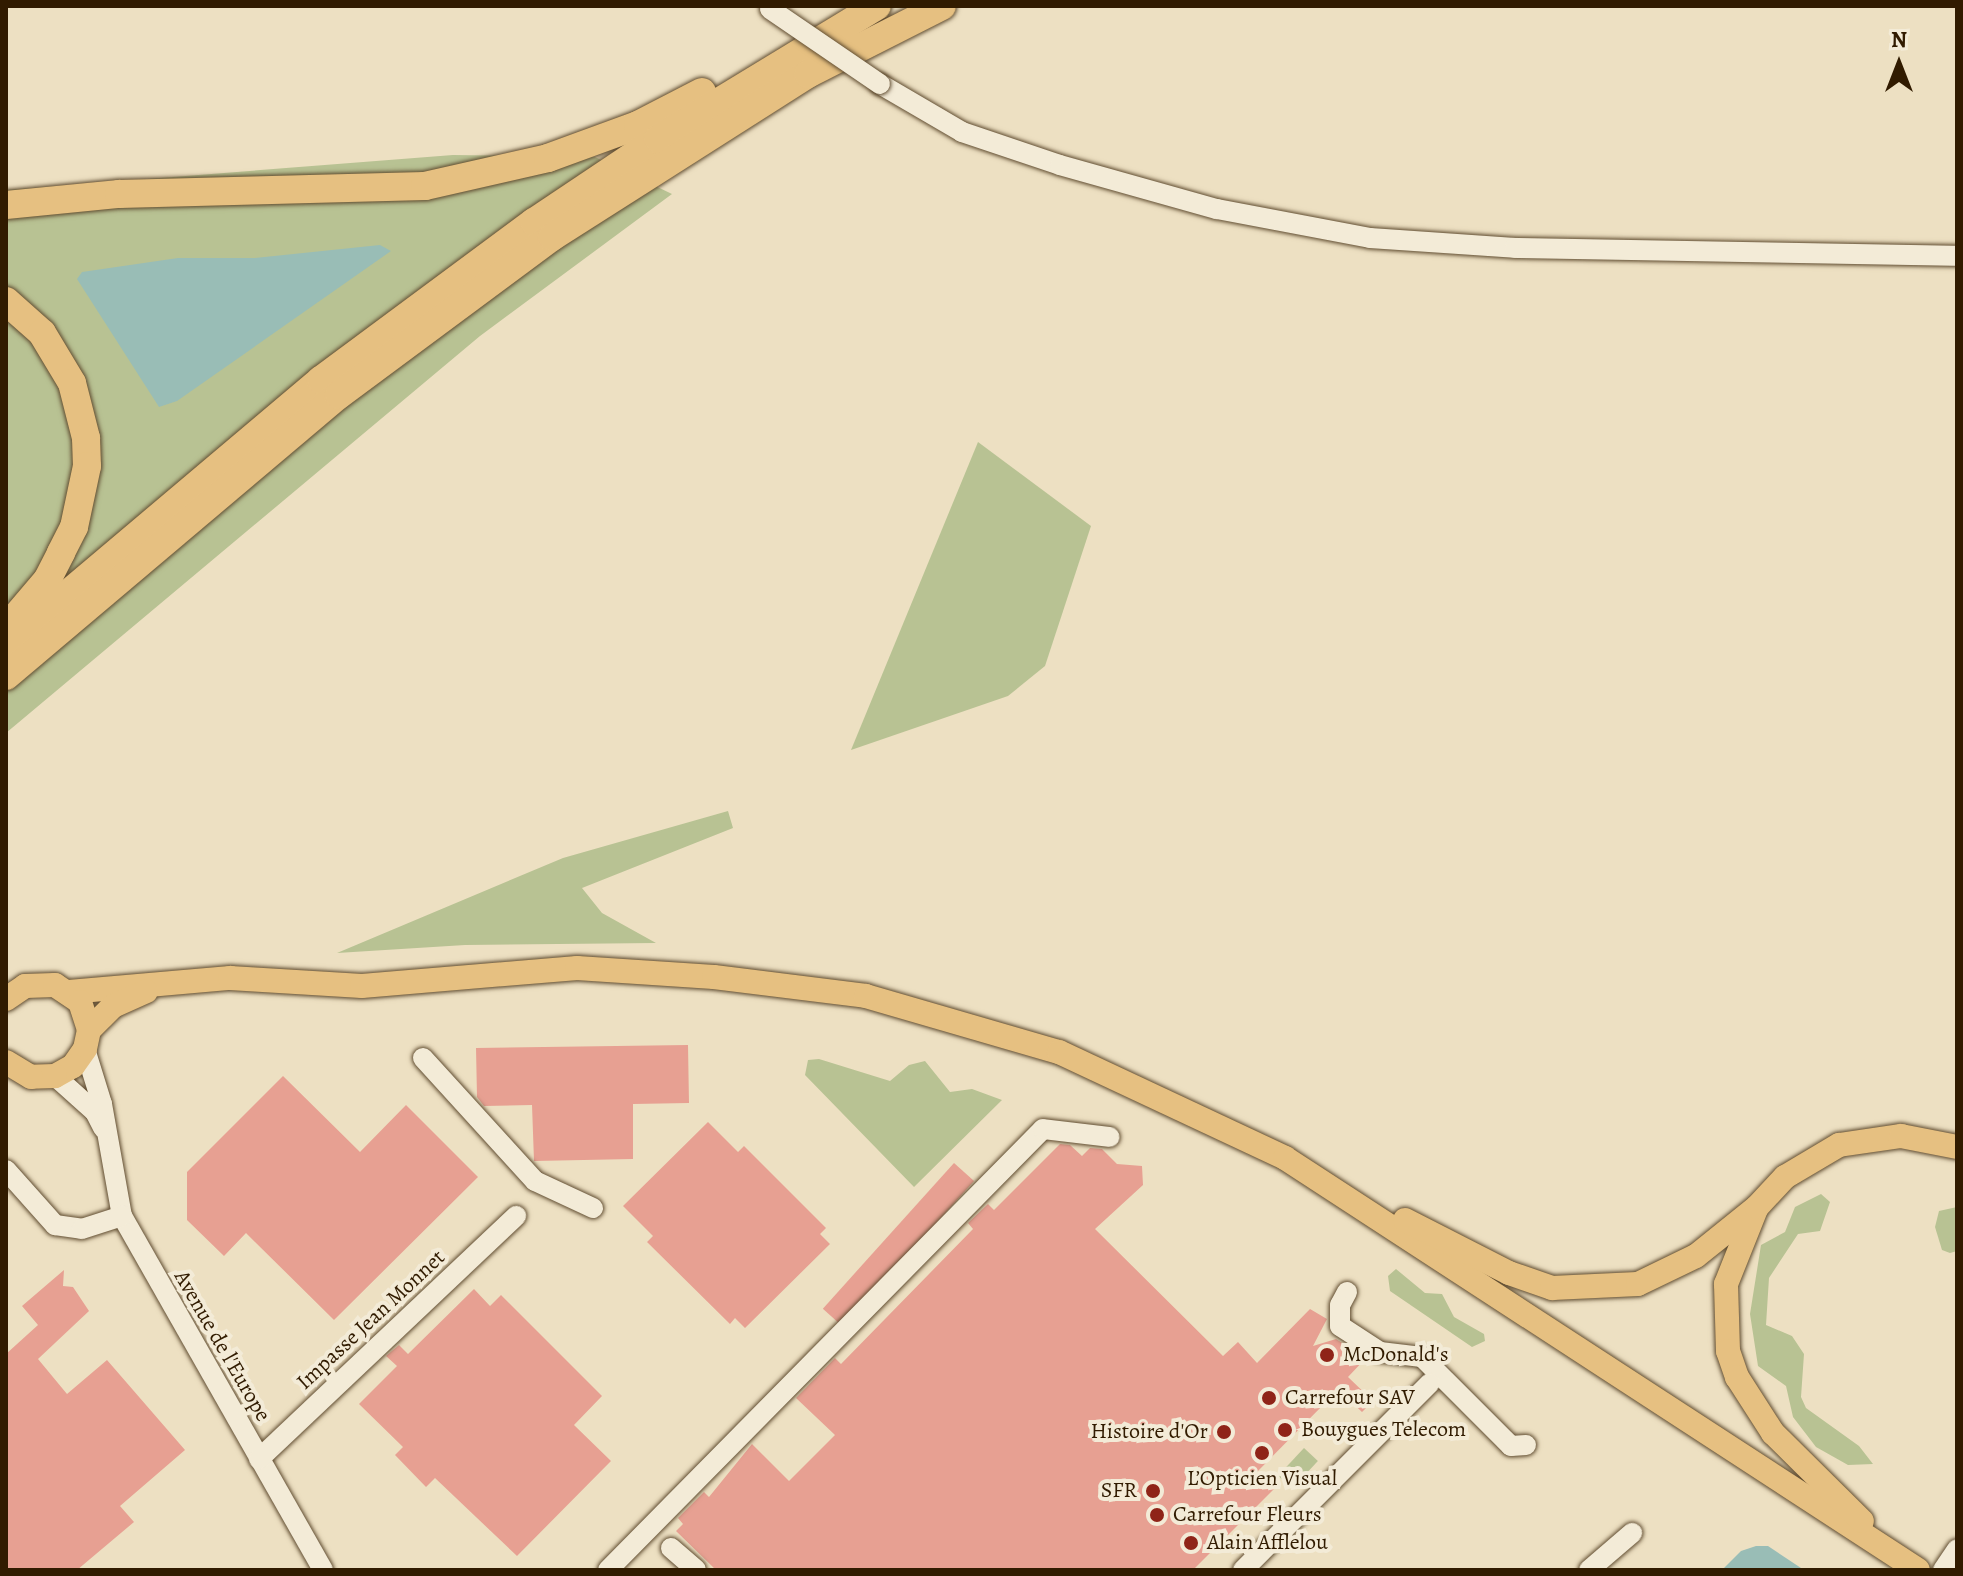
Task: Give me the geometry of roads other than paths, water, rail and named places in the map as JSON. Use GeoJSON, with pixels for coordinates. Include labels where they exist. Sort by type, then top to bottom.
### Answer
{"type":"FeatureCollection","features":[{"type":"Feature","properties":{"kind":"highway"},"geometry":{"type":"LineString","coordinates":[[6,205],[119,194],[362,191],[486,176],[638,125],[866,6]]}},
{"type":"Feature","properties":{"kind":"highway"},"geometry":{"type":"LineString","coordinates":[[6,646],[321,380],[534,222],[658,139],[877,6]]}},
{"type":"Feature","properties":{"kind":"highway"},"geometry":{"type":"LineString","coordinates":[[6,678],[339,395],[552,237],[808,74],[942,6]]}},
{"type":"Feature","properties":{"kind":"highway"},"geometry":{"type":"LineString","coordinates":[[6,301],[42,333],[72,383],[86,438],[87,466],[74,527],[47,580],[6,628]]}},
{"type":"Feature","properties":{"kind":"main road"},"geometry":{"type":"LineString","coordinates":[[6,999],[40,983],[69,992],[230,978],[362,986],[577,968],[714,977],[866,996],[1059,1052],[1285,1158],[1509,1273],[1552,1288],[1638,1284],[1671,1273],[1757,1207],[1785,1177],[1839,1145],[1901,1136],[1957,1147]]}},
{"type":"Feature","properties":{"kind":"main road"},"geometry":{"type":"LineString","coordinates":[[7,1065],[31,1077],[55,1076],[73,1066],[87,1040],[113,1006],[163,983]]}},
{"type":"Feature","properties":{"kind":"main road"},"geometry":{"type":"LineString","coordinates":[[69,992],[80,1002],[87,1040]]}},
{"type":"Feature","properties":{"kind":"main road"},"geometry":{"type":"LineString","coordinates":[[1285,1158],[1910,1564]]}},
{"type":"Feature","properties":{"kind":"main road"},"geometry":{"type":"LineString","coordinates":[[1757,1207],[1726,1284],[1724,1319],[1737,1377],[1773,1433],[1910,1564]]}},
{"type":"Feature","properties":{"kind":"street"},"geometry":{"type":"LineString","coordinates":[[768,8],[880,84],[962,132],[1060,165],[1217,209],[1370,238],[1515,248],[1957,256]]}},
{"type":"Feature","properties":{"kind":"street","name":"Avenue de l'Europe"},"geometry":{"type":"LineString","coordinates":[[87,1040],[122,1216],[323,1570]]}},
{"type":"Feature","properties":{"kind":"street"},"geometry":{"type":"LineString","coordinates":[[423,1058],[535,1181],[593,1208]]}},
{"type":"Feature","properties":{"kind":"street"},"geometry":{"type":"LineString","coordinates":[[55,1076],[95,1112],[106,1135]]}},
{"type":"Feature","properties":{"kind":"street"},"geometry":{"type":"LineString","coordinates":[[608,1570],[1043,1129],[1110,1137]]}},
{"type":"Feature","properties":{"kind":"street"},"geometry":{"type":"LineString","coordinates":[[6,1170],[55,1225],[69,1229],[122,1216]]}},
{"type":"Feature","properties":{"kind":"street","name":"Impasse Jean Monnet"},"geometry":{"type":"LineString","coordinates":[[259,1459],[516,1216]]}},
{"type":"Feature","properties":{"kind":"street"},"geometry":{"type":"LineString","coordinates":[[1347,1292],[1340,1305],[1340,1326],[1380,1352],[1422,1357],[1511,1446],[1526,1445]]}},
{"type":"Feature","properties":{"kind":"street"},"geometry":{"type":"LineString","coordinates":[[1243,1570],[1430,1383]]}},
{"type":"Feature","properties":{"kind":"street"},"geometry":{"type":"LineString","coordinates":[[1603,1565],[1632,1533]]}},
{"type":"Feature","properties":{"kind":"street"},"geometry":{"type":"LineString","coordinates":[[671,1548],[696,1570]]}},
{"type":"Feature","properties":{"kind":"street"},"geometry":{"type":"LineString","coordinates":[[1943,1570],[1957,1549]]}},
{"type":"Feature","properties":{"kind":"water"},"geometry":{"type":"Polygon","coordinates":[[[380,245],[391,251],[177,401],[159,407],[77,279],[82,272],[178,258],[255,258],[380,245]]]}},
{"type":"Feature","properties":{"kind":"water"},"geometry":{"type":"Polygon","coordinates":[[[1768,1546],[1804,1570],[1722,1570],[1741,1551],[1768,1546]]]}},
{"type":"Feature","properties":{"kind":"place","name":"McDonald's"},"geometry":{"type":"Point","coordinates":[1327,1355]}},
{"type":"Feature","properties":{"kind":"place","name":"Carrefour SAV"},"geometry":{"type":"Point","coordinates":[1269,1398]}},
{"type":"Feature","properties":{"kind":"place","name":"Bouygues Telecom"},"geometry":{"type":"Point","coordinates":[1285,1430]}},
{"type":"Feature","properties":{"kind":"place","name":"Histoire d'Or"},"geometry":{"type":"Point","coordinates":[1224,1432]}},
{"type":"Feature","properties":{"kind":"place","name":"L’Opticien Visual"},"geometry":{"type":"Point","coordinates":[1262,1453]}},
{"type":"Feature","properties":{"kind":"place","name":"SFR"},"geometry":{"type":"Point","coordinates":[1153,1491]}},
{"type":"Feature","properties":{"kind":"place","name":"Carrefour Fleurs"},"geometry":{"type":"Point","coordinates":[1157,1515]}},
{"type":"Feature","properties":{"kind":"place","name":"Alain Afflelou"},"geometry":{"type":"Point","coordinates":[1191,1543]}}]}
